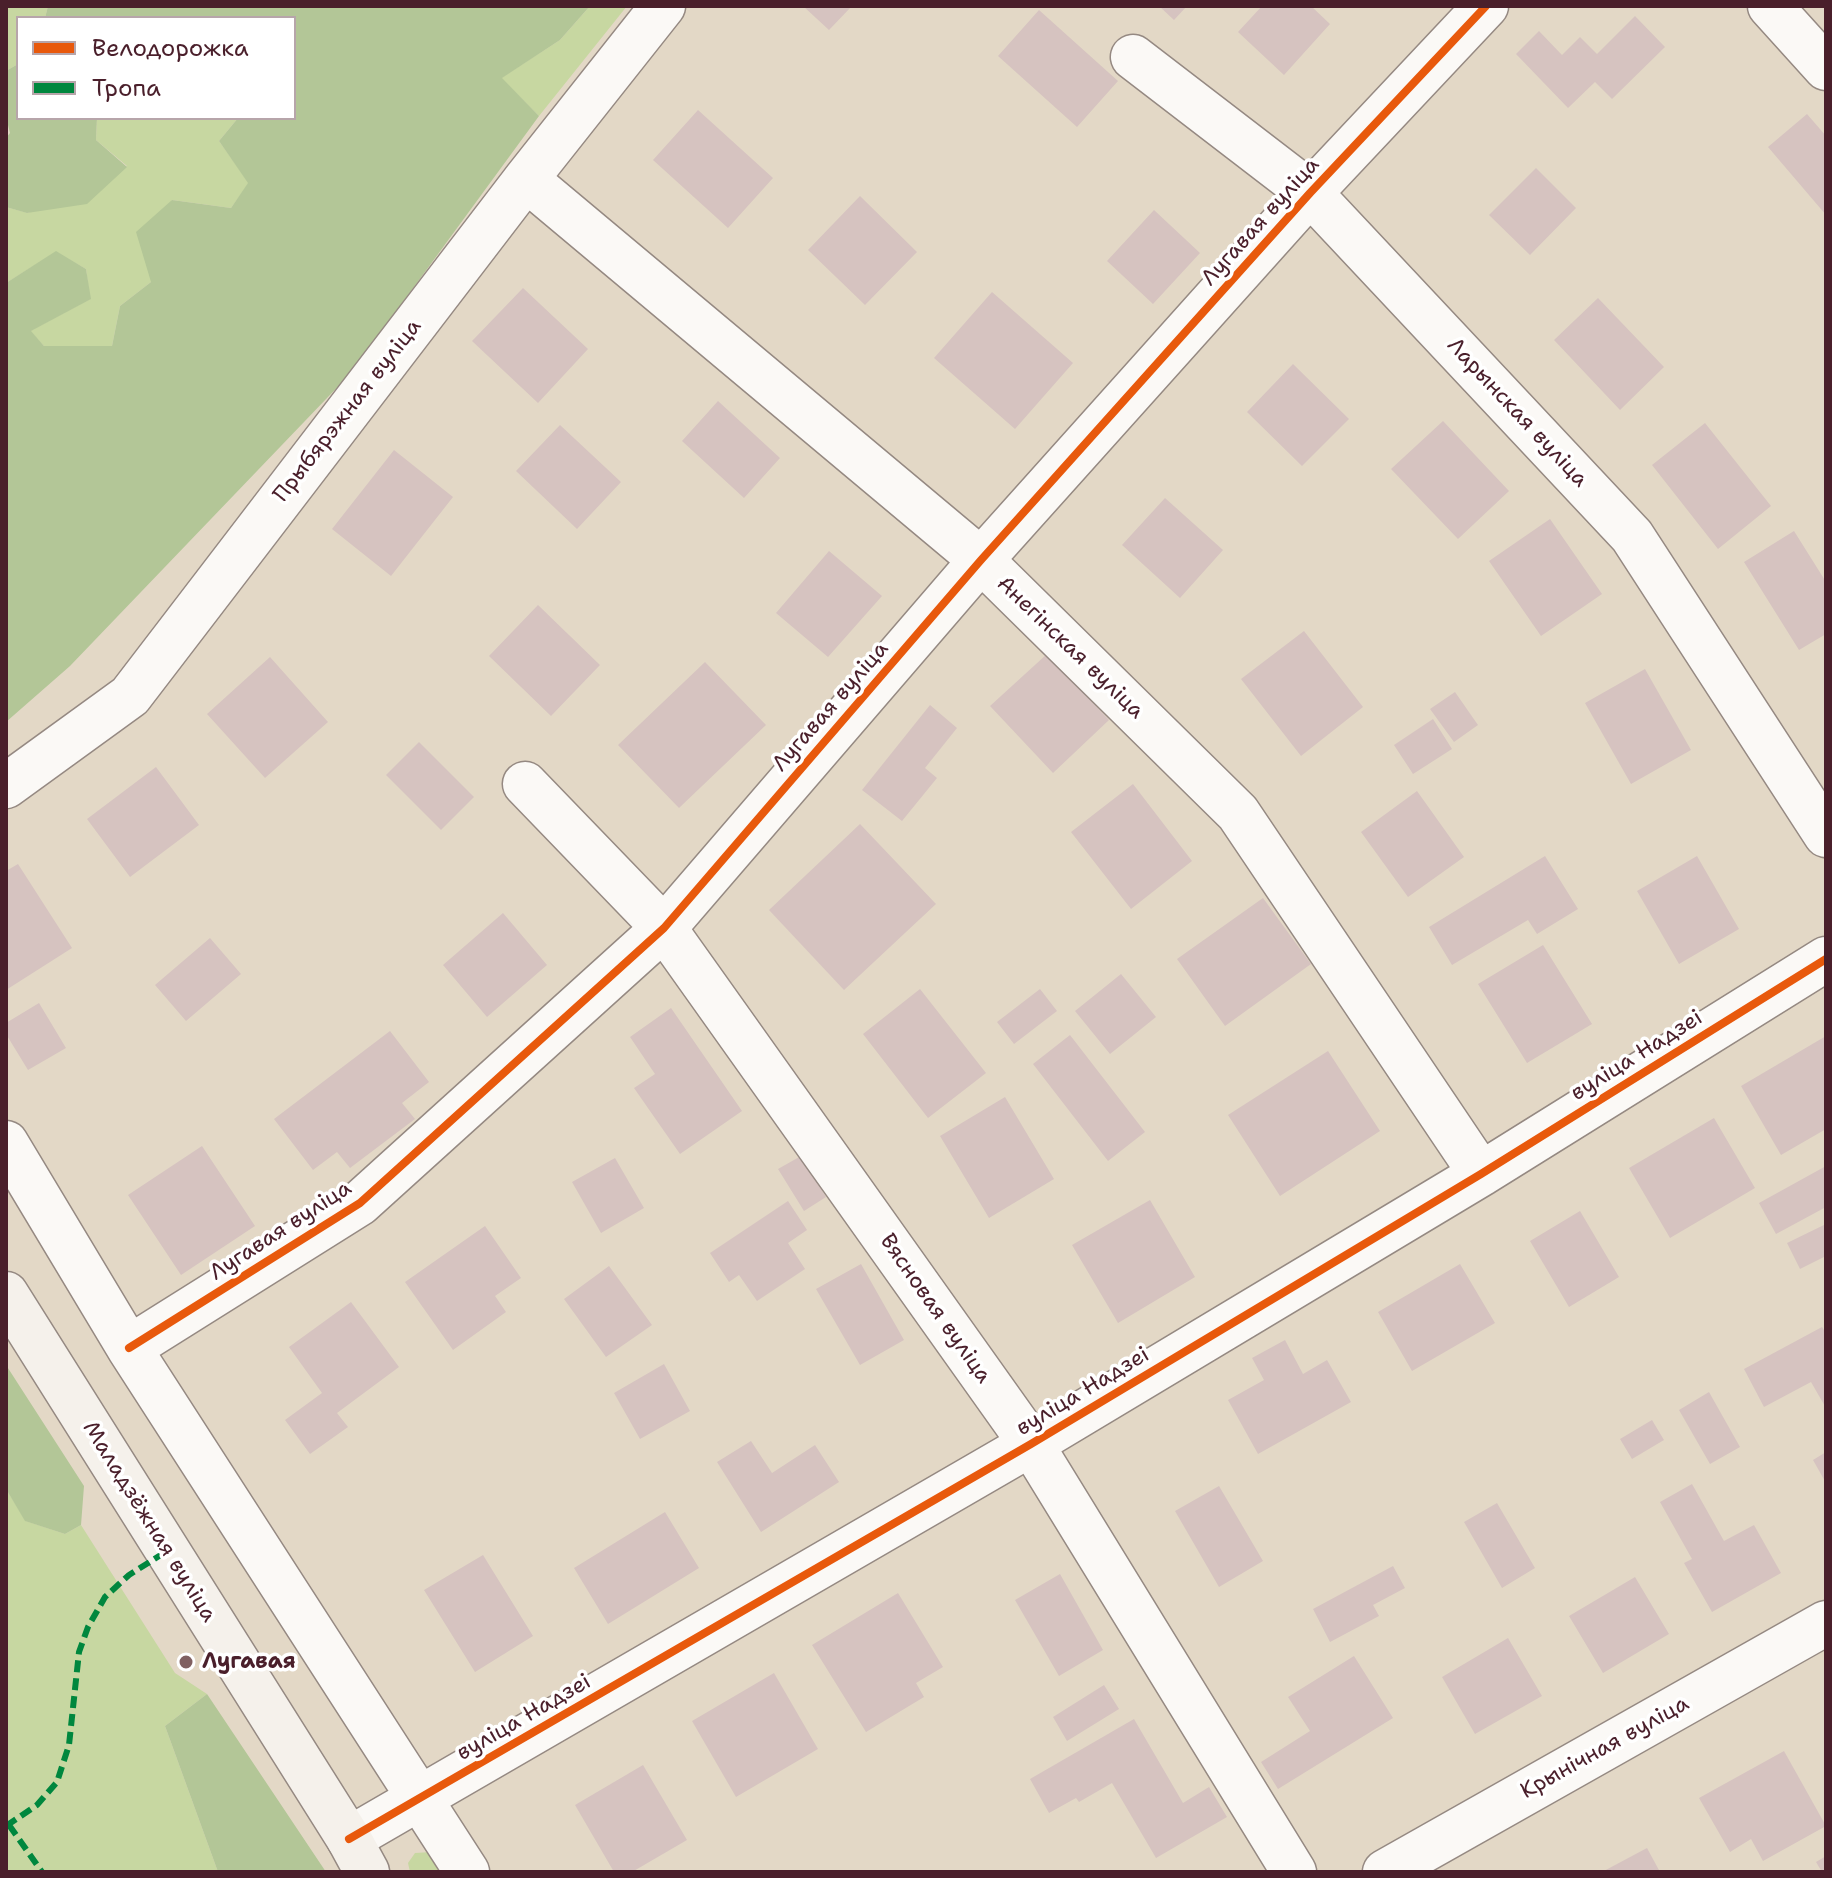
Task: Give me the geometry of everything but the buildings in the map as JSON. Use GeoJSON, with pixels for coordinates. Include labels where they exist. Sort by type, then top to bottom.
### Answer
{"type":"FeatureCollection","features":[{"type":"Feature","properties":{"kind":"main road","name":"Маладзёжная вуліца"},"geometry":{"type":"LineString","coordinates":[[6,1294],[358,1855]]}},
{"type":"Feature","properties":{"kind":"street","name":"Прыбярэжная вуліца"},"geometry":{"type":"LineString","coordinates":[[6,786],[130,696],[526,179],[663,6]]}},
{"type":"Feature","properties":{"kind":"street","name":"Лугавая вуліца"},"geometry":{"type":"LineString","coordinates":[[129,1348],[360,1203],[664,928],[981,560],[1310,193],[1486,6]]}},
{"type":"Feature","properties":{"kind":"street"},"geometry":{"type":"LineString","coordinates":[[1770,6],[1826,68]]}},
{"type":"Feature","properties":{"kind":"street","name":"Ларынская вуліца"},"geometry":{"type":"LineString","coordinates":[[1133,57],[1310,193],[1632,536],[1826,835]]}},
{"type":"Feature","properties":{"kind":"street","name":"Анегінская вуліца"},"geometry":{"type":"LineString","coordinates":[[526,179],[981,560],[1238,813],[1481,1174]]}},
{"type":"Feature","properties":{"kind":"street","name":"Вясновая вуліца"},"geometry":{"type":"LineString","coordinates":[[525,784],[664,928],[1031,1444],[1294,1872]]}},
{"type":"Feature","properties":{"kind":"street","name":"вуліца Надзеі"},"geometry":{"type":"LineString","coordinates":[[358,1855],[418,1799],[1031,1444],[1481,1174],[1826,959]]}},
{"type":"Feature","properties":{"kind":"street"},"geometry":{"type":"LineString","coordinates":[[6,1143],[129,1348],[467,1872]]}},
{"type":"Feature","properties":{"kind":"street","name":"Крынічная вуліца"},"geometry":{"type":"LineString","coordinates":[[1385,1872],[1826,1623]]}},
{"type":"Feature","properties":{"kind":"green space"},"geometry":{"type":"Polygon","coordinates":[[[6,6],[48,6],[46,16],[16,16],[16,65],[6,71],[6,6]]]}},
{"type":"Feature","properties":{"kind":"green space"},"geometry":{"type":"Polygon","coordinates":[[[48,6],[590,6],[560,40],[502,78],[539,116],[351,373],[70,666],[6,722],[6,283],[56,251],[86,269],[91,299],[31,331],[44,346],[112,346],[120,306],[151,282],[136,232],[172,200],[231,208],[248,183],[219,141],[236,120],[296,120],[296,16],[46,16],[48,6]]]}},
{"type":"Feature","properties":{"kind":"green space"},"geometry":{"type":"Polygon","coordinates":[[[590,6],[627,6],[539,116],[501,78],[560,40],[590,6]]]}},
{"type":"Feature","properties":{"kind":"green space"},"geometry":{"type":"Polygon","coordinates":[[[16,65],[16,120],[97,120],[96,140],[127,167],[87,204],[27,213],[6,207],[6,138],[10,133],[6,117],[6,71],[16,65]]]}},
{"type":"Feature","properties":{"kind":"green space"},"geometry":{"type":"Polygon","coordinates":[[[97,120],[236,120],[219,141],[249,183],[231,208],[172,200],[151,282],[120,306],[112,346],[44,346],[30,331],[90,299],[86,269],[56,252],[6,283],[6,207],[28,213],[127,166],[96,140],[97,120]]]}},
{"type":"Feature","properties":{"kind":"green space"},"geometry":{"type":"Polygon","coordinates":[[[6,1365],[84,1486],[81,1525],[65,1534],[25,1521],[6,1489],[6,1365]]]}},
{"type":"Feature","properties":{"kind":"green space"},"geometry":{"type":"Polygon","coordinates":[[[6,1489],[26,1521],[65,1534],[81,1525],[175,1673],[207,1694],[165,1726],[218,1872],[6,1872],[6,1489]]]}},
{"type":"Feature","properties":{"kind":"green space"},"geometry":{"type":"Polygon","coordinates":[[[207,1694],[326,1872],[218,1872],[165,1726],[207,1694]]]}},
{"type":"Feature","properties":{"kind":"green space"},"geometry":{"type":"Polygon","coordinates":[[[431,1852],[443,1872],[410,1872],[408,1863],[415,1853],[431,1852]]]}},
{"type":"Feature","properties":{"kind":"marked path"},"geometry":{"type":"LineString","coordinates":[[6,1826],[37,1805],[57,1782],[69,1745],[79,1652],[88,1627],[105,1597],[129,1575],[167,1551]]}},
{"type":"Feature","properties":{"kind":"marked path"},"geometry":{"type":"LineString","coordinates":[[9,1825],[42,1872]]}},
{"type":"Feature","properties":{"kind":"cycle path"},"geometry":{"type":"LineString","coordinates":[[129,1348],[360,1203],[664,928],[981,560],[1310,193],[1486,6]]}},
{"type":"Feature","properties":{"kind":"cycle path"},"geometry":{"type":"LineString","coordinates":[[349,1839],[1031,1444],[1481,1174],[1826,959]]}},
{"type":"Feature","properties":{"kind":"place","name":"Лугавая"},"geometry":{"type":"Point","coordinates":[186,1662]}}]}
